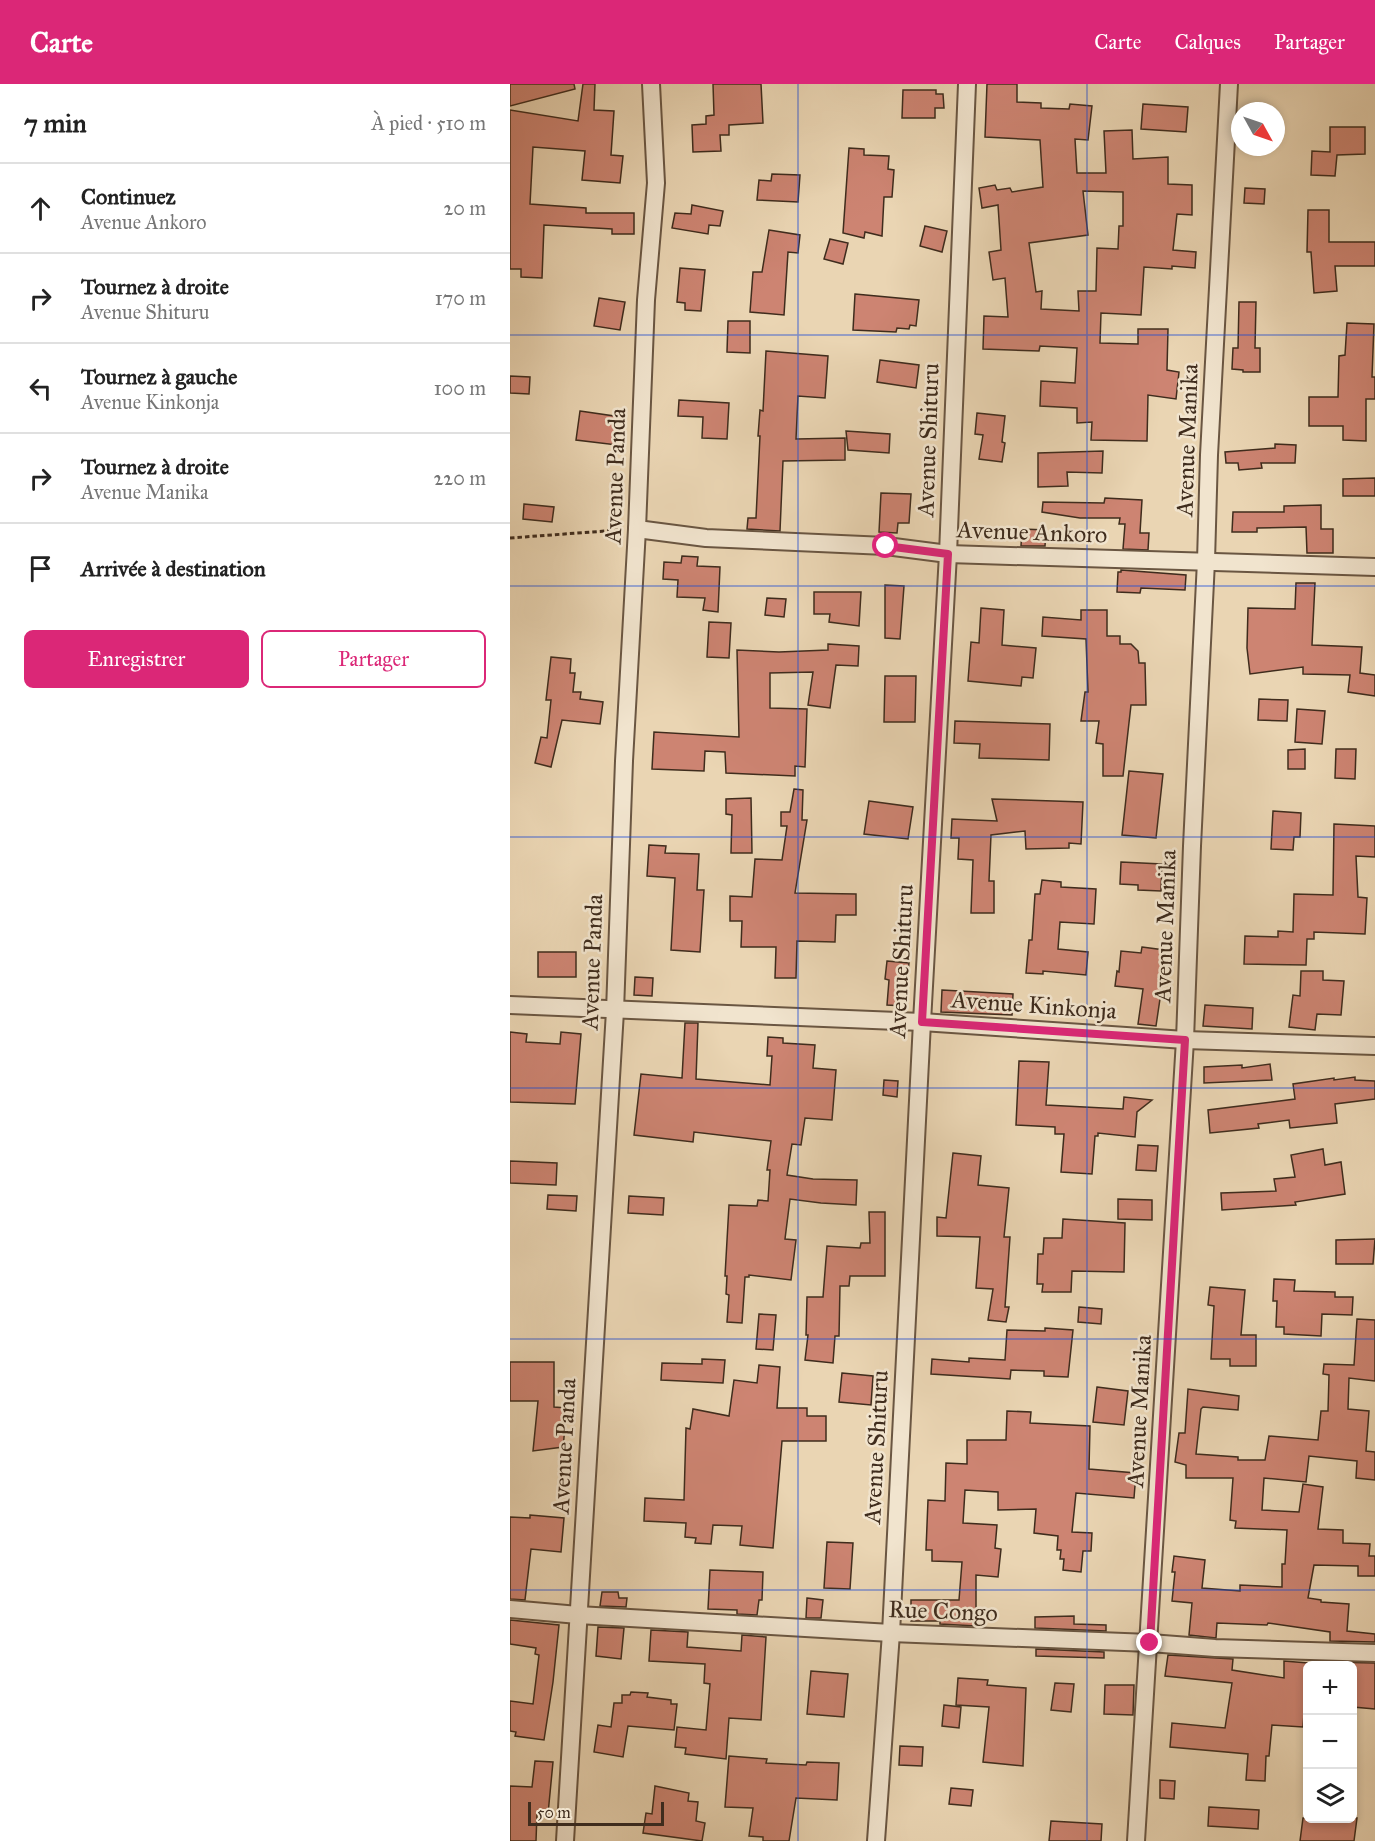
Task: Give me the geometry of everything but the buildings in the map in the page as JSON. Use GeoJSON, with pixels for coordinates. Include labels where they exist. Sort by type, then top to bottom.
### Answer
{"type":"FeatureCollection","features":[{"type":"Feature","properties":{"kind":"street","name":"Avenue Panda"},"geometry":{"type":"LineString","coordinates":[[565,1841],[615,1011],[624,761],[637,529],[646,300],[656,183],[651,84]]}},
{"type":"Feature","properties":{"kind":"street","name":"Avenue Shituru"},"geometry":{"type":"LineString","coordinates":[[876,1841],[891,1633],[948,554],[967,84]]}},
{"type":"Feature","properties":{"kind":"street","name":"Avenue Manika"},"geometry":{"type":"LineString","coordinates":[[1136,1841],[1150,1643],[1185,1040],[1209,455],[1229,84]]}},
{"type":"Feature","properties":{"kind":"street","name":"Avenue Ankoro"},"geometry":{"type":"LineString","coordinates":[[637,529],[705,538],[886,546],[948,554],[1375,567]]}},
{"type":"Feature","properties":{"kind":"street","name":"Avenue Kinkonja"},"geometry":{"type":"LineString","coordinates":[[510,1005],[922,1022],[1185,1040],[1375,1046]]}},
{"type":"Feature","properties":{"kind":"street","name":"Rue Congo"},"geometry":{"type":"LineString","coordinates":[[510,1609],[891,1633],[1375,1653]]}},
{"type":"Feature","properties":{"kind":"path"},"geometry":{"type":"LineString","coordinates":[[510,538],[637,529]]}},
{"type":"Feature","properties":{"kind":"route"},"geometry":{"type":"LineString","coordinates":[[886,546],[948,554],[922,1022],[1185,1040],[1150,1643]]}}]}
